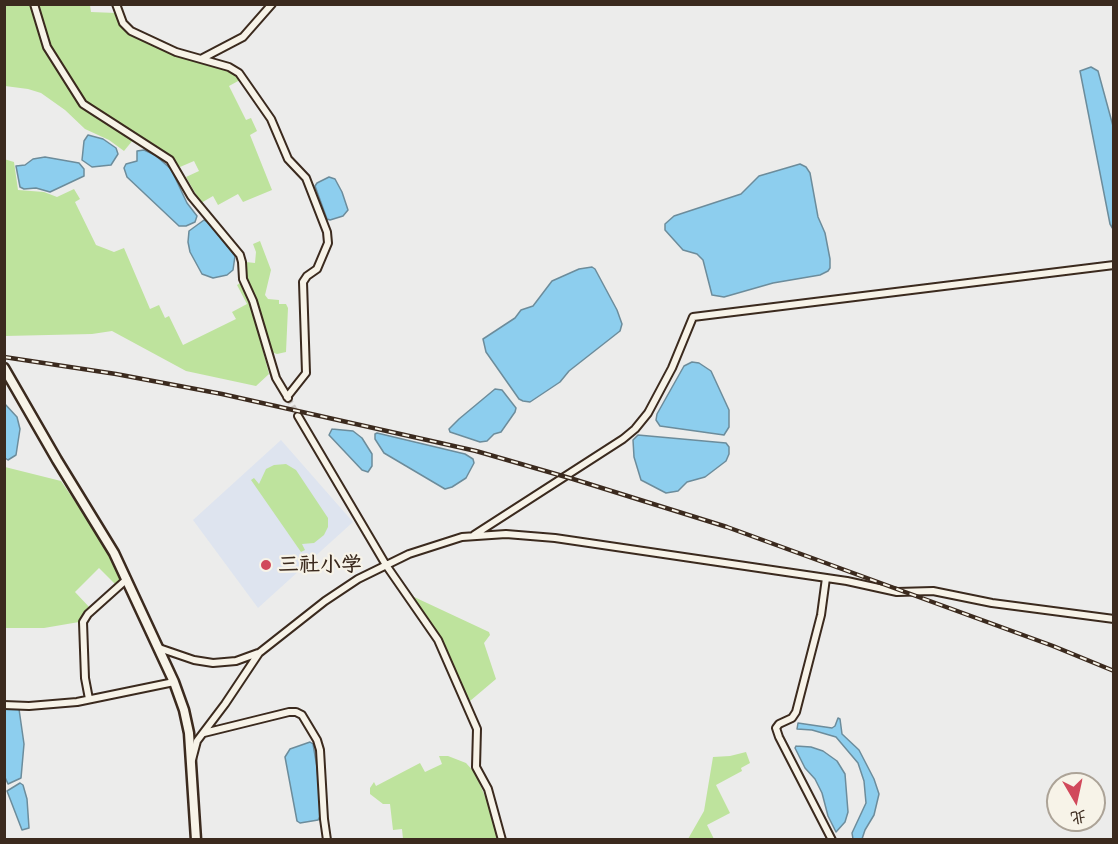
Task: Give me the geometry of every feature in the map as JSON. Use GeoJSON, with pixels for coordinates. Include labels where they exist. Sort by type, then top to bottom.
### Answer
{"type":"FeatureCollection","features":[{"type":"Feature","properties":{"kind":"street"},"geometry":{"type":"LineString","coordinates":[[34,4],[47,47],[83,104],[170,160],[191,196],[240,255],[243,279],[253,301],[273,371],[287,398],[306,373],[303,282],[319,266],[328,243],[327,232],[306,178],[288,159],[271,119],[244,79],[233,69],[176,52],[131,31],[123,23],[116,4]]}},
{"type":"Feature","properties":{"kind":"street"},"geometry":{"type":"LineString","coordinates":[[201,59],[243,37],[272,4]]}},
{"type":"Feature","properties":{"kind":"street"},"geometry":{"type":"LineString","coordinates":[[473,536],[636,429],[648,413],[672,368],[693,317],[1113,265]]}},
{"type":"Feature","properties":{"kind":"street"},"geometry":{"type":"LineString","coordinates":[[4,368],[107,540],[174,682],[187,723],[192,763],[196,840]]}},
{"type":"Feature","properties":{"kind":"street"},"geometry":{"type":"LineString","coordinates":[[298,416],[386,565],[438,640],[477,729],[476,767],[488,789],[502,840]]}},
{"type":"Feature","properties":{"kind":"street"},"geometry":{"type":"LineString","coordinates":[[192,763],[197,741],[259,653],[340,590],[386,565],[446,541],[473,536],[506,534],[555,538],[826,578],[897,592],[933,591],[992,603],[1113,619]]}},
{"type":"Feature","properties":{"kind":"street"},"geometry":{"type":"LineString","coordinates":[[826,578],[820,615],[796,712],[792,718],[779,724],[776,728],[832,840]]}},
{"type":"Feature","properties":{"kind":"street"},"geometry":{"type":"LineString","coordinates":[[89,699],[85,678],[83,622],[88,614],[127,579]]}},
{"type":"Feature","properties":{"kind":"street"},"geometry":{"type":"LineString","coordinates":[[159,648],[194,660],[213,663],[236,661],[259,653]]}},
{"type":"Feature","properties":{"kind":"street"},"geometry":{"type":"LineString","coordinates":[[4,705],[29,706],[89,699],[174,682]]}},
{"type":"Feature","properties":{"kind":"street"},"geometry":{"type":"LineString","coordinates":[[203,733],[289,712],[299,713],[317,740],[320,750],[327,840]]}},
{"type":"Feature","properties":{"kind":"shaded area","name":"三社小学"},"geometry":{"type":"Polygon","coordinates":[[[281,440],[353,522],[258,608],[193,520],[281,440]]]}},
{"type":"Feature","properties":{"kind":"green space"},"geometry":{"type":"Polygon","coordinates":[[[5,5],[90,5],[91,12],[116,13],[121,26],[127,33],[164,49],[233,73],[240,80],[229,86],[246,120],[251,118],[257,131],[250,135],[272,190],[243,202],[238,194],[218,205],[213,196],[201,203],[186,177],[199,171],[194,161],[180,167],[169,156],[137,135],[124,151],[109,140],[85,129],[65,110],[41,93],[5,86],[5,5]]]}},
{"type":"Feature","properties":{"kind":"green space"},"geometry":{"type":"Polygon","coordinates":[[[4,159],[14,162],[18,190],[44,192],[57,197],[74,189],[80,199],[75,202],[96,245],[114,252],[124,248],[150,309],[159,305],[165,318],[169,316],[183,345],[236,319],[232,312],[247,304],[237,285],[242,282],[249,297],[269,374],[256,386],[186,371],[112,331],[92,334],[5,336],[4,159]]]}},
{"type":"Feature","properties":{"kind":"green space"},"geometry":{"type":"Polygon","coordinates":[[[260,241],[271,270],[265,295],[268,299],[279,300],[279,304],[286,304],[288,308],[286,352],[277,354],[271,352],[244,275],[246,262],[255,263],[256,252],[253,244],[260,241]]]}},
{"type":"Feature","properties":{"kind":"green space"},"geometry":{"type":"Polygon","coordinates":[[[286,464],[296,470],[328,518],[328,527],[324,535],[314,543],[302,544],[305,550],[301,552],[251,480],[254,478],[259,484],[266,469],[274,465],[286,464]]]}},
{"type":"Feature","properties":{"kind":"green space"},"geometry":{"type":"Polygon","coordinates":[[[5,467],[61,481],[100,538],[121,578],[116,585],[99,568],[75,592],[91,609],[79,622],[44,628],[5,628],[5,467]]]}},
{"type":"Feature","properties":{"kind":"green space"},"geometry":{"type":"Polygon","coordinates":[[[412,596],[489,632],[490,635],[484,643],[496,679],[470,701],[434,628],[412,596]]]}},
{"type":"Feature","properties":{"kind":"green space"},"geometry":{"type":"Polygon","coordinates":[[[746,752],[750,763],[741,768],[742,771],[716,785],[730,813],[707,825],[714,839],[688,839],[704,811],[713,757],[746,752]]]}},
{"type":"Feature","properties":{"kind":"green space"},"geometry":{"type":"Polygon","coordinates":[[[439,756],[448,756],[466,763],[475,773],[493,815],[498,839],[403,839],[402,829],[393,830],[390,804],[383,804],[370,794],[370,788],[374,782],[376,786],[420,763],[425,772],[442,764],[439,756]]]}},
{"type":"Feature","properties":{"kind":"water"},"geometry":{"type":"Polygon","coordinates":[[[1091,67],[1098,71],[1113,126],[1113,229],[1110,224],[1080,71],[1091,67]]]}},
{"type":"Feature","properties":{"kind":"water"},"geometry":{"type":"Polygon","coordinates":[[[88,135],[103,139],[116,148],[118,154],[111,165],[92,167],[82,160],[84,141],[88,135]]]}},
{"type":"Feature","properties":{"kind":"water"},"geometry":{"type":"Polygon","coordinates":[[[144,150],[155,155],[171,169],[187,203],[197,216],[195,222],[179,226],[127,177],[124,168],[126,164],[137,161],[137,151],[144,150]]]}},
{"type":"Feature","properties":{"kind":"water"},"geometry":{"type":"Polygon","coordinates":[[[45,157],[79,163],[84,169],[84,176],[50,192],[20,187],[16,166],[45,157]]]}},
{"type":"Feature","properties":{"kind":"water"},"geometry":{"type":"Polygon","coordinates":[[[800,164],[810,173],[818,217],[825,233],[830,259],[828,271],[820,275],[773,283],[724,297],[712,295],[703,260],[697,254],[683,250],[665,230],[665,224],[674,216],[741,194],[759,176],[800,164]]]}},
{"type":"Feature","properties":{"kind":"water"},"geometry":{"type":"Polygon","coordinates":[[[329,177],[335,179],[348,210],[343,216],[330,220],[327,219],[315,186],[329,177]]]}},
{"type":"Feature","properties":{"kind":"water"},"geometry":{"type":"Polygon","coordinates":[[[204,220],[235,256],[233,270],[227,275],[213,278],[202,274],[190,252],[189,231],[204,220]]]}},
{"type":"Feature","properties":{"kind":"water"},"geometry":{"type":"Polygon","coordinates":[[[592,267],[617,310],[622,324],[620,331],[569,371],[560,382],[530,402],[519,399],[486,352],[483,339],[515,318],[521,310],[533,306],[552,281],[579,269],[592,267]]]}},
{"type":"Feature","properties":{"kind":"water"},"geometry":{"type":"Polygon","coordinates":[[[692,362],[699,363],[711,371],[729,410],[729,427],[724,435],[660,426],[656,420],[657,414],[684,366],[692,362]]]}},
{"type":"Feature","properties":{"kind":"water"},"geometry":{"type":"Polygon","coordinates":[[[495,389],[502,390],[516,408],[501,432],[494,434],[487,441],[480,442],[450,432],[449,429],[459,419],[495,389]]]}},
{"type":"Feature","properties":{"kind":"water"},"geometry":{"type":"Polygon","coordinates":[[[4,403],[17,417],[20,429],[16,455],[8,460],[5,458],[4,403]]]}},
{"type":"Feature","properties":{"kind":"water"},"geometry":{"type":"Polygon","coordinates":[[[332,429],[353,431],[362,438],[372,454],[372,466],[368,472],[362,470],[329,435],[332,429]]]}},
{"type":"Feature","properties":{"kind":"water"},"geometry":{"type":"Polygon","coordinates":[[[377,433],[465,454],[473,459],[474,463],[466,478],[445,489],[384,453],[375,439],[377,433]]]}},
{"type":"Feature","properties":{"kind":"water"},"geometry":{"type":"Polygon","coordinates":[[[638,435],[726,443],[729,447],[729,454],[726,461],[705,477],[687,482],[678,491],[666,493],[641,480],[634,457],[633,440],[638,435]]]}},
{"type":"Feature","properties":{"kind":"water"},"geometry":{"type":"Polygon","coordinates":[[[4,709],[19,709],[24,744],[21,778],[8,784],[4,775],[4,709]]]}},
{"type":"Feature","properties":{"kind":"water"},"geometry":{"type":"Polygon","coordinates":[[[838,718],[842,734],[859,750],[879,794],[874,815],[862,839],[853,839],[852,833],[866,803],[864,781],[858,763],[836,737],[812,730],[797,729],[798,723],[832,728],[838,718]]]}},
{"type":"Feature","properties":{"kind":"water"},"geometry":{"type":"Polygon","coordinates":[[[310,742],[313,744],[317,767],[321,815],[318,820],[300,823],[297,821],[285,757],[290,749],[310,742]]]}},
{"type":"Feature","properties":{"kind":"water"},"geometry":{"type":"Polygon","coordinates":[[[796,746],[823,751],[837,761],[845,774],[848,812],[845,822],[836,832],[828,816],[822,793],[815,779],[805,768],[796,746]]]}},
{"type":"Feature","properties":{"kind":"water"},"geometry":{"type":"Polygon","coordinates":[[[20,783],[23,785],[27,799],[29,828],[22,830],[7,791],[20,783]]]}},
{"type":"Feature","properties":{"kind":"tunnel"},"geometry":{"type":"LineString","coordinates":[[288,398],[298,416]]}},
{"type":"Feature","properties":{"kind":"railway"},"geometry":{"type":"LineString","coordinates":[[4,357],[116,374],[222,394],[476,451],[727,527],[1053,646],[1114,671]]}},
{"type":"Feature","properties":{"kind":"place","name":"三社小学"},"geometry":{"type":"Point","coordinates":[266,565]}}]}
